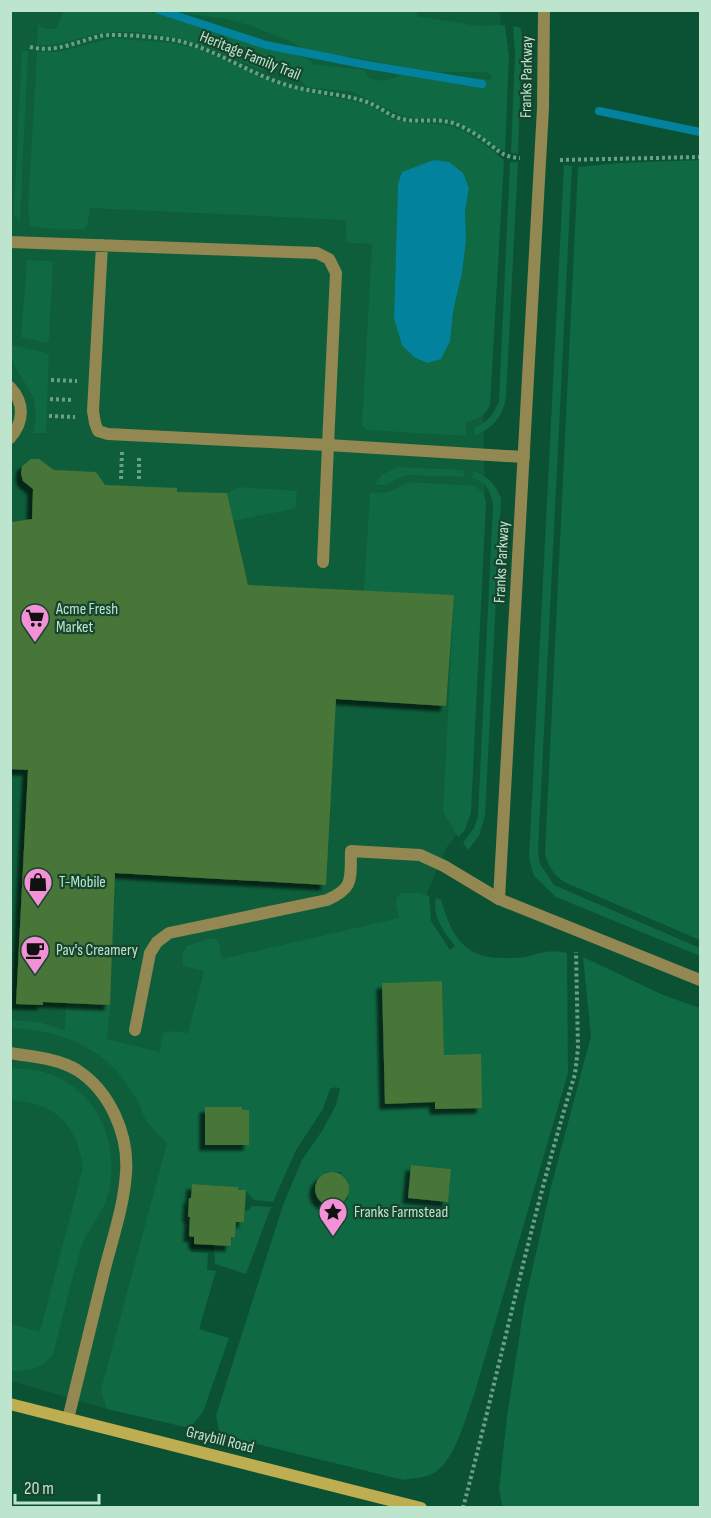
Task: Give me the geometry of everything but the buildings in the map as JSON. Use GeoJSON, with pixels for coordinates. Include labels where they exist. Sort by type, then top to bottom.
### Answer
{"type":"FeatureCollection","features":[{"type":"Feature","properties":{"kind":"street","name":"Graybill Road"},"geometry":{"type":"LineString","coordinates":[[10,1404],[421,1508]]}},
{"type":"Feature","properties":{"kind":"lane","name":"Franks Parkway"},"geometry":{"type":"LineString","coordinates":[[499,899],[540,159],[544,10]]}},
{"type":"Feature","properties":{"kind":"lane"},"geometry":{"type":"LineString","coordinates":[[10,242],[317,253],[329,259],[336,273],[323,562]]}},
{"type":"Feature","properties":{"kind":"lane"},"geometry":{"type":"LineString","coordinates":[[102,245],[93,411],[94,423],[98,431],[108,434],[524,457]]}},
{"type":"Feature","properties":{"kind":"lane"},"geometry":{"type":"LineString","coordinates":[[10,387],[21,403],[21,415],[19,426],[10,438]]}},
{"type":"Feature","properties":{"kind":"lane"},"geometry":{"type":"LineString","coordinates":[[135,1030],[150,953],[157,942],[170,933],[327,900],[341,894],[350,883],[351,851],[420,855],[444,866],[499,899],[700,980]]}},
{"type":"Feature","properties":{"kind":"lane"},"geometry":{"type":"LineString","coordinates":[[10,1053],[47,1058],[77,1071],[99,1090],[116,1116],[125,1144],[126,1174],[120,1210],[68,1419]]}},
{"type":"Feature","properties":{"kind":"path","name":"Heritage Family Trail"},"geometry":{"type":"LineString","coordinates":[[30,47],[40,50],[58,48],[112,35],[169,39],[200,47],[286,85],[360,100],[391,116],[407,120],[430,119],[454,124],[482,138],[507,157],[574,161],[700,157]]}},
{"type":"Feature","properties":{"kind":"path"},"geometry":{"type":"LineString","coordinates":[[121,479],[122,451]]}},
{"type":"Feature","properties":{"kind":"path"},"geometry":{"type":"LineString","coordinates":[[139,479],[140,452]]}},
{"type":"Feature","properties":{"kind":"path"},"geometry":{"type":"LineString","coordinates":[[463,1508],[513,1302],[575,1074],[578,1048],[575,930]]}},
{"type":"Feature","properties":{"kind":"shaded area"},"geometry":{"type":"Polygon","coordinates":[[[417,10],[417,16],[478,26],[505,25],[509,56],[505,152],[460,123],[445,118],[413,118],[401,115],[353,92],[307,87],[295,76],[280,69],[269,66],[262,71],[206,47],[166,36],[126,32],[105,33],[55,44],[37,45],[38,24],[43,28],[56,29],[64,11],[144,11],[235,30],[259,40],[277,44],[311,60],[312,64],[365,70],[369,78],[374,80],[387,80],[404,73],[422,77],[444,74],[490,80],[491,76],[487,72],[431,72],[351,57],[308,52],[292,42],[252,26],[226,19],[170,11],[417,10]]]}},
{"type":"Feature","properties":{"kind":"shaded area"},"geometry":{"type":"Polygon","coordinates":[[[499,10],[501,97],[483,421],[485,495],[470,817],[447,847],[427,893],[428,928],[214,977],[107,1409],[11,1381],[10,11],[499,10]]]}},
{"type":"Feature","properties":{"kind":"shaded area"},"geometry":{"type":"Polygon","coordinates":[[[513,27],[521,29],[522,35],[518,154],[511,153],[515,53],[513,27]]]}},
{"type":"Feature","properties":{"kind":"shaded area"},"geometry":{"type":"Polygon","coordinates":[[[113,38],[170,43],[196,48],[282,86],[368,105],[393,119],[446,125],[462,130],[504,160],[490,405],[481,416],[466,422],[466,436],[367,430],[362,426],[372,244],[349,243],[345,220],[90,208],[87,226],[83,229],[63,230],[30,226],[28,209],[37,52],[59,52],[113,38]],[[398,184],[394,318],[453,311],[466,240],[465,211],[469,188],[398,184]]]}},
{"type":"Feature","properties":{"kind":"shaded area"},"geometry":{"type":"Polygon","coordinates":[[[22,51],[28,51],[20,222],[14,214],[14,208],[22,51]]]}},
{"type":"Feature","properties":{"kind":"shaded area"},"geometry":{"type":"Polygon","coordinates":[[[700,160],[700,940],[564,882],[552,869],[545,853],[578,167],[700,160]]]}},
{"type":"Feature","properties":{"kind":"shaded area"},"geometry":{"type":"Polygon","coordinates":[[[510,162],[518,162],[506,397],[503,410],[496,421],[475,435],[474,428],[490,418],[499,401],[510,162]]]}},
{"type":"Feature","properties":{"kind":"shaded area"},"geometry":{"type":"Polygon","coordinates":[[[564,165],[572,166],[538,852],[540,864],[554,885],[700,948],[700,956],[556,897],[534,876],[529,858],[564,165]]]}},
{"type":"Feature","properties":{"kind":"shaded area"},"geometry":{"type":"Polygon","coordinates":[[[27,260],[53,261],[47,343],[21,337],[27,260]]]}},
{"type":"Feature","properties":{"kind":"shaded area"},"geometry":{"type":"Polygon","coordinates":[[[11,345],[49,355],[46,433],[33,433],[36,417],[35,404],[16,368],[11,345]]]}},
{"type":"Feature","properties":{"kind":"shaded area"},"geometry":{"type":"Polygon","coordinates":[[[399,467],[463,470],[465,477],[405,475],[385,485],[374,485],[383,474],[399,467]]]}},
{"type":"Feature","properties":{"kind":"shaded area"},"geometry":{"type":"Polygon","coordinates":[[[474,471],[491,482],[501,499],[485,816],[479,836],[468,850],[463,843],[474,828],[478,816],[493,504],[487,487],[472,478],[474,471]]]}},
{"type":"Feature","properties":{"kind":"shaded area"},"geometry":{"type":"Polygon","coordinates":[[[409,482],[475,486],[483,493],[486,502],[471,812],[465,830],[458,837],[443,812],[454,596],[364,591],[370,493],[389,492],[409,482]]]}},
{"type":"Feature","properties":{"kind":"shaded area"},"geometry":{"type":"Polygon","coordinates":[[[238,487],[297,491],[296,506],[293,509],[233,521],[227,493],[238,487]]]}},
{"type":"Feature","properties":{"kind":"shaded area"},"geometry":{"type":"Polygon","coordinates":[[[418,893],[429,896],[431,921],[450,950],[455,946],[437,918],[436,898],[441,900],[450,925],[462,944],[481,955],[493,958],[514,958],[550,951],[567,953],[568,1073],[474,1395],[463,1427],[447,1461],[432,1474],[403,1480],[220,1435],[216,1416],[283,1205],[302,1160],[336,1105],[340,1089],[336,1087],[330,1089],[323,1109],[296,1150],[273,1202],[254,1200],[246,1191],[238,1190],[238,1187],[192,1184],[188,1216],[190,1217],[189,1236],[192,1237],[191,1252],[208,1253],[207,1270],[216,1271],[199,1329],[229,1338],[203,1412],[193,1424],[185,1427],[107,1409],[101,1390],[167,1143],[146,1120],[138,1101],[125,1081],[99,1055],[84,1046],[50,1033],[11,1028],[10,1020],[39,1022],[65,1030],[66,1003],[110,1006],[107,1039],[160,1052],[162,1034],[168,1031],[188,1033],[204,971],[183,966],[182,955],[187,946],[208,939],[216,939],[222,959],[399,918],[396,901],[399,895],[418,893]],[[442,981],[382,983],[385,1104],[435,1102],[435,1109],[444,1055],[442,981]],[[411,1165],[408,1198],[448,1202],[451,1169],[411,1165]],[[326,1172],[315,1182],[315,1196],[323,1205],[338,1206],[348,1199],[348,1181],[340,1172],[326,1172]]]}},
{"type":"Feature","properties":{"kind":"shaded area"},"geometry":{"type":"Polygon","coordinates":[[[583,957],[663,995],[700,1008],[700,1507],[512,1508],[502,1505],[499,1489],[507,1417],[524,1306],[551,1187],[591,1036],[583,957]]]}},
{"type":"Feature","properties":{"kind":"shaded area"},"geometry":{"type":"Polygon","coordinates":[[[11,1068],[39,1071],[55,1076],[84,1096],[103,1125],[109,1142],[111,1159],[108,1195],[103,1209],[81,1248],[53,1354],[39,1366],[23,1371],[11,1371],[11,1324],[40,1332],[83,1167],[75,1138],[61,1118],[40,1106],[11,1100],[11,1068]]]}},
{"type":"Feature","properties":{"kind":"shaded area"},"geometry":{"type":"Polygon","coordinates":[[[252,1206],[271,1207],[246,1274],[215,1264],[214,1245],[231,1246],[231,1237],[235,1237],[236,1222],[244,1222],[245,1211],[252,1206]]]}},
{"type":"Feature","properties":{"kind":"water"},"geometry":{"type":"Polygon","coordinates":[[[434,160],[449,162],[463,173],[469,188],[465,211],[466,240],[462,273],[453,311],[450,341],[441,359],[427,363],[414,357],[402,345],[394,318],[398,184],[402,172],[434,160]]]}},
{"type":"Feature","properties":{"kind":"waterway"},"geometry":{"type":"LineString","coordinates":[[159,10],[266,45],[482,84]]}},
{"type":"Feature","properties":{"kind":"waterway"},"geometry":{"type":"LineString","coordinates":[[599,111],[700,132]]}},
{"type":"Feature","properties":{"kind":"place","name":"Acme Fresh Market"},"geometry":{"type":"Point","coordinates":[35,644]}},
{"type":"Feature","properties":{"kind":"place","name":"T-Mobile"},"geometry":{"type":"Point","coordinates":[38,908]}},
{"type":"Feature","properties":{"kind":"place","name":"Pav's Creamery"},"geometry":{"type":"Point","coordinates":[35,976]}},
{"type":"Feature","properties":{"kind":"place","name":"Franks Farmstead"},"geometry":{"type":"Point","coordinates":[333,1238]}}]}
